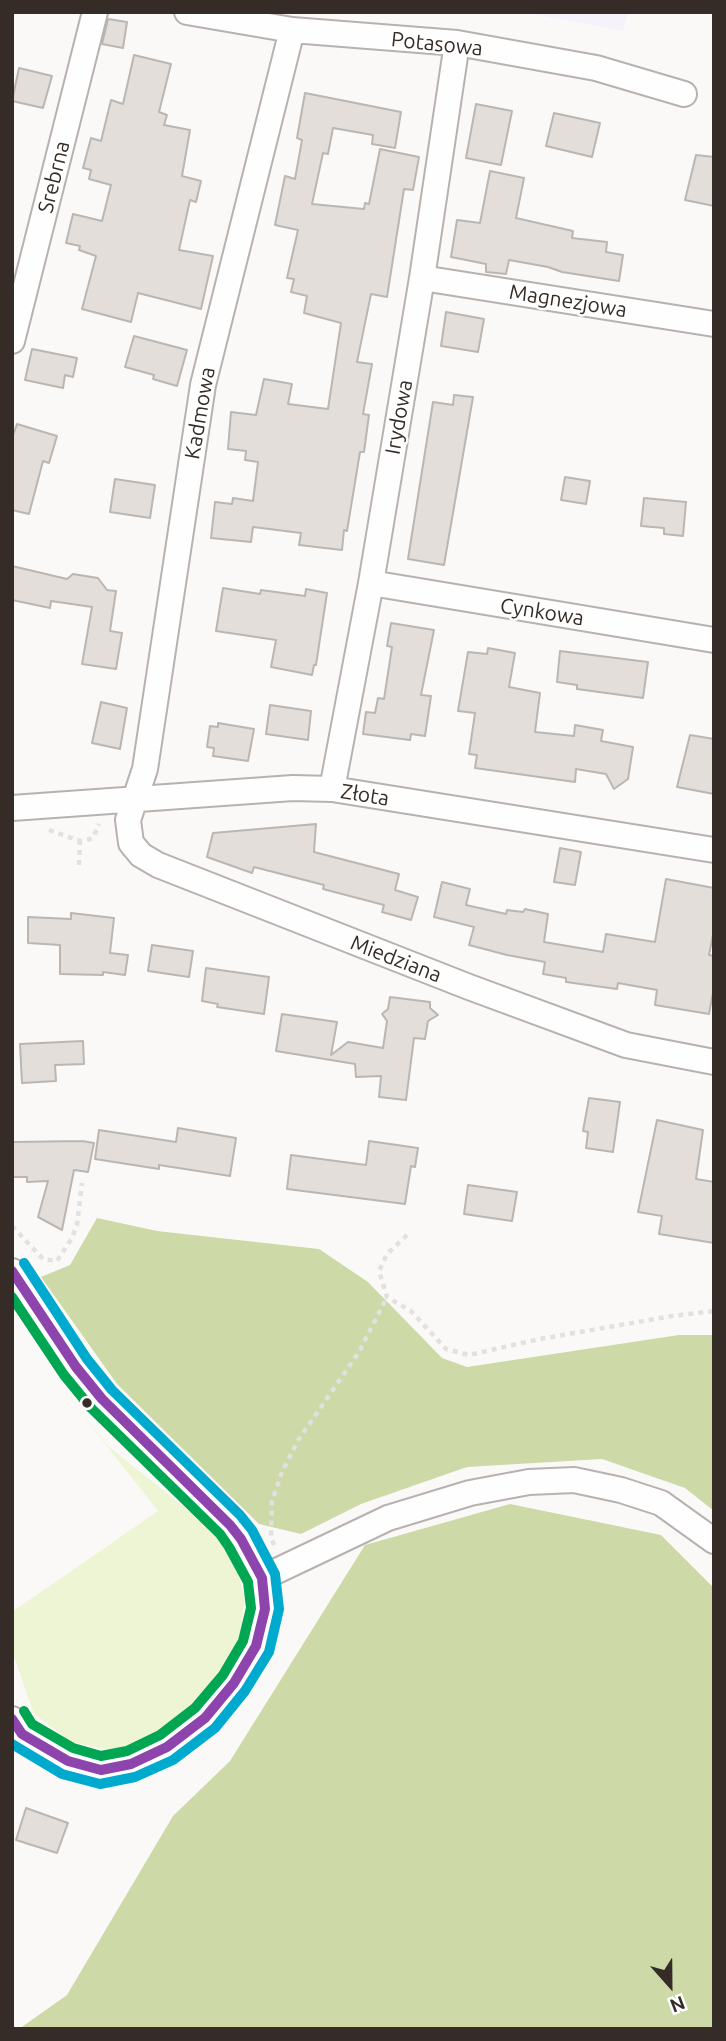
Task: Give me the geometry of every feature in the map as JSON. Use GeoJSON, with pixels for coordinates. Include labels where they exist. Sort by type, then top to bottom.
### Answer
{"type":"FeatureCollection","features":[{"type":"Feature","properties":{"kind":"street","name":"Srebrna"},"geometry":{"type":"LineString","coordinates":[[12,341],[95,12]]}},
{"type":"Feature","properties":{"kind":"street","name":"Potasowa"},"geometry":{"type":"LineString","coordinates":[[187,12],[292,30],[457,43],[596,68],[684,94]]}},
{"type":"Feature","properties":{"kind":"street","name":"Kadmowa"},"geometry":{"type":"LineString","coordinates":[[131,810],[145,769],[203,385],[292,30]]}},
{"type":"Feature","properties":{"kind":"street","name":"Irydowa"},"geometry":{"type":"LineString","coordinates":[[332,789],[371,583],[422,278],[457,43]]}},
{"type":"Feature","properties":{"kind":"street","name":"Magnezjowa"},"geometry":{"type":"LineString","coordinates":[[422,278],[714,324]]}},
{"type":"Feature","properties":{"kind":"street","name":"Cynkowa"},"geometry":{"type":"LineString","coordinates":[[371,583],[714,640]]}},
{"type":"Feature","properties":{"kind":"street","name":"Złota"},"geometry":{"type":"LineString","coordinates":[[12,808],[131,810],[163,796],[293,788],[332,789],[714,850]]}},
{"type":"Feature","properties":{"kind":"street","name":"Miedziana"},"geometry":{"type":"LineString","coordinates":[[131,810],[131,843],[141,855],[158,865],[469,987],[626,1045],[714,1062]]}},
{"type":"Feature","properties":{"kind":"street"},"geometry":{"type":"LineString","coordinates":[[12,1271],[76,1367],[116,1414],[230,1525],[250,1554],[272,1574]]}},
{"type":"Feature","properties":{"kind":"street"},"geometry":{"type":"LineString","coordinates":[[272,1574],[388,1518],[470,1493],[529,1482],[574,1480],[621,1490],[661,1503],[714,1541]]}},
{"type":"Feature","properties":{"kind":"street"},"geometry":{"type":"LineString","coordinates":[[12,1719],[22,1734],[68,1761],[101,1770],[131,1764],[167,1747],[205,1718],[234,1683],[256,1646],[272,1574]]}},
{"type":"Feature","properties":{"kind":"path"},"geometry":{"type":"LineString","coordinates":[[99,823],[131,810]]}},
{"type":"Feature","properties":{"kind":"path"},"geometry":{"type":"LineString","coordinates":[[92,819],[99,823]]}},
{"type":"Feature","properties":{"kind":"path"},"geometry":{"type":"LineString","coordinates":[[46,829],[80,841],[93,838],[99,823]]}},
{"type":"Feature","properties":{"kind":"path"},"geometry":{"type":"LineString","coordinates":[[79,865],[80,841]]}},
{"type":"Feature","properties":{"kind":"path"},"geometry":{"type":"LineString","coordinates":[[12,1226],[43,1259],[57,1261],[77,1225],[82,1183]]}},
{"type":"Feature","properties":{"kind":"path"},"geometry":{"type":"LineString","coordinates":[[407,1235],[387,1254],[379,1271],[387,1297],[411,1311],[446,1349],[468,1355],[540,1339],[714,1311]]}},
{"type":"Feature","properties":{"kind":"path"},"geometry":{"type":"LineString","coordinates":[[272,1574],[272,1501],[282,1472],[299,1440],[359,1352],[387,1297]]}},
{"type":"Feature","properties":{"kind":"shaded area"},"geometry":{"type":"Polygon","coordinates":[[[523,12],[628,12],[623,31],[523,12]]]}},
{"type":"Feature","properties":{"kind":"green space"},"geometry":{"type":"Polygon","coordinates":[[[97,1218],[157,1231],[319,1249],[368,1282],[442,1358],[467,1367],[679,1335],[714,1335],[714,1511],[685,1488],[602,1459],[467,1467],[361,1504],[301,1534],[259,1524],[117,1384],[41,1277],[70,1265],[97,1218]]]}},
{"type":"Feature","properties":{"kind":"green space"},"geometry":{"type":"Polygon","coordinates":[[[63,1390],[108,1446],[213,1530],[237,1568],[245,1600],[239,1637],[220,1672],[183,1714],[147,1741],[109,1750],[71,1742],[34,1714],[12,1651],[12,1612],[158,1511],[63,1390]]]}},
{"type":"Feature","properties":{"kind":"green space"},"geometry":{"type":"Polygon","coordinates":[[[510,1504],[661,1535],[714,1588],[714,2029],[19,2029],[67,1995],[173,1816],[230,1761],[365,1545],[510,1504]]]}},
{"type":"Feature","properties":{"kind":"building"},"geometry":{"type":"Polygon","coordinates":[[[108,19],[127,22],[123,48],[102,44],[108,19]]]}},
{"type":"Feature","properties":{"kind":"building"},"geometry":{"type":"Polygon","coordinates":[[[134,55],[171,64],[159,112],[167,115],[164,125],[190,130],[182,176],[201,181],[196,202],[190,200],[179,250],[213,256],[201,309],[138,293],[131,322],[82,309],[96,256],[79,250],[80,246],[66,243],[73,214],[102,221],[111,185],[89,179],[91,170],[83,168],[91,138],[101,141],[111,100],[123,104],[134,55]]]}},
{"type":"Feature","properties":{"kind":"building"},"geometry":{"type":"Polygon","coordinates":[[[19,68],[52,76],[43,108],[12,101],[19,68]]]}},
{"type":"Feature","properties":{"kind":"building"},"geometry":{"type":"Polygon","coordinates":[[[305,93],[401,112],[395,148],[372,144],[373,135],[333,128],[328,154],[323,153],[312,204],[364,209],[365,203],[369,204],[380,149],[419,157],[413,190],[404,189],[387,297],[371,294],[357,362],[372,364],[363,414],[369,415],[364,452],[360,452],[342,550],[299,545],[301,533],[253,527],[251,542],[211,538],[215,502],[232,504],[233,498],[253,501],[258,462],[245,460],[246,451],[228,449],[231,412],[256,415],[264,379],[292,384],[288,404],[328,409],[341,323],[304,313],[307,296],[291,292],[294,279],[287,278],[298,230],[275,225],[285,176],[295,179],[302,140],[297,138],[305,93]]]}},
{"type":"Feature","properties":{"kind":"building"},"geometry":{"type":"Polygon","coordinates":[[[476,104],[512,111],[501,165],[466,158],[476,104]]]}},
{"type":"Feature","properties":{"kind":"building"},"geometry":{"type":"Polygon","coordinates":[[[554,113],[600,123],[592,157],[546,146],[554,113]]]}},
{"type":"Feature","properties":{"kind":"building"},"geometry":{"type":"Polygon","coordinates":[[[696,155],[714,157],[714,206],[685,200],[696,155]]]}},
{"type":"Feature","properties":{"kind":"building"},"geometry":{"type":"Polygon","coordinates":[[[490,171],[524,178],[516,218],[573,231],[572,238],[607,242],[606,252],[623,255],[619,281],[509,260],[506,274],[486,272],[486,264],[451,257],[457,220],[480,223],[490,171]]]}},
{"type":"Feature","properties":{"kind":"building"},"geometry":{"type":"Polygon","coordinates":[[[446,312],[484,319],[478,352],[441,346],[446,312]]]}},
{"type":"Feature","properties":{"kind":"building"},"geometry":{"type":"Polygon","coordinates":[[[134,336],[187,350],[177,386],[153,379],[154,375],[125,367],[134,336]]]}},
{"type":"Feature","properties":{"kind":"building"},"geometry":{"type":"Polygon","coordinates":[[[32,349],[77,358],[73,377],[65,375],[63,388],[25,380],[32,349]]]}},
{"type":"Feature","properties":{"kind":"building"},"geometry":{"type":"Polygon","coordinates":[[[454,395],[473,397],[444,565],[408,559],[433,402],[453,405],[454,395]]]}},
{"type":"Feature","properties":{"kind":"building"},"geometry":{"type":"Polygon","coordinates":[[[17,424],[57,436],[49,463],[43,461],[29,514],[12,510],[12,438],[17,424]]]}},
{"type":"Feature","properties":{"kind":"building"},"geometry":{"type":"Polygon","coordinates":[[[565,477],[590,481],[586,504],[561,500],[565,477]]]}},
{"type":"Feature","properties":{"kind":"building"},"geometry":{"type":"Polygon","coordinates":[[[115,479],[155,485],[150,518],[110,512],[115,479]]]}},
{"type":"Feature","properties":{"kind":"building"},"geometry":{"type":"Polygon","coordinates":[[[644,498],[686,502],[683,536],[664,534],[664,528],[641,526],[644,498]]]}},
{"type":"Feature","properties":{"kind":"building"},"geometry":{"type":"Polygon","coordinates":[[[12,566],[67,579],[73,574],[98,578],[107,590],[116,591],[110,631],[122,633],[116,669],[82,664],[92,607],[51,601],[50,608],[12,600],[12,566]]]}},
{"type":"Feature","properties":{"kind":"building"},"geometry":{"type":"Polygon","coordinates":[[[223,588],[260,594],[261,590],[305,596],[306,589],[327,593],[316,665],[312,675],[271,667],[276,640],[216,631],[223,588]]]}},
{"type":"Feature","properties":{"kind":"building"},"geometry":{"type":"Polygon","coordinates":[[[391,623],[434,630],[421,695],[431,696],[425,736],[411,734],[410,740],[363,734],[366,712],[375,713],[378,698],[384,699],[392,647],[387,646],[391,623]]]}},
{"type":"Feature","properties":{"kind":"building"},"geometry":{"type":"Polygon","coordinates":[[[488,648],[515,653],[509,687],[540,693],[535,732],[574,736],[575,725],[603,730],[601,741],[633,747],[628,779],[614,789],[606,774],[576,769],[575,782],[475,768],[477,755],[469,754],[475,713],[458,711],[468,652],[487,654],[488,648]]]}},
{"type":"Feature","properties":{"kind":"building"},"geometry":{"type":"Polygon","coordinates":[[[560,651],[648,662],[643,698],[577,689],[577,685],[557,682],[560,651]]]}},
{"type":"Feature","properties":{"kind":"building"},"geometry":{"type":"Polygon","coordinates":[[[101,702],[127,708],[120,749],[92,743],[101,702]]]}},
{"type":"Feature","properties":{"kind":"building"},"geometry":{"type":"Polygon","coordinates":[[[270,705],[311,711],[308,740],[266,734],[270,705]]]}},
{"type":"Feature","properties":{"kind":"building"},"geometry":{"type":"Polygon","coordinates":[[[218,723],[254,729],[248,761],[213,756],[214,748],[207,747],[210,726],[218,727],[218,723]]]}},
{"type":"Feature","properties":{"kind":"building"},"geometry":{"type":"Polygon","coordinates":[[[690,735],[714,739],[714,794],[677,787],[690,735]]]}},
{"type":"Feature","properties":{"kind":"building"},"geometry":{"type":"Polygon","coordinates":[[[316,824],[314,852],[399,874],[395,890],[418,897],[411,920],[382,912],[384,905],[323,889],[324,885],[254,867],[252,873],[207,857],[213,833],[316,824]]]}},
{"type":"Feature","properties":{"kind":"building"},"geometry":{"type":"Polygon","coordinates":[[[560,848],[581,852],[575,885],[554,882],[560,848]]]}},
{"type":"Feature","properties":{"kind":"building"},"geometry":{"type":"Polygon","coordinates":[[[666,879],[714,888],[714,930],[709,955],[714,956],[714,987],[709,1014],[655,1005],[657,990],[618,983],[617,989],[566,982],[566,978],[543,974],[545,962],[469,945],[474,927],[434,917],[442,882],[470,889],[466,905],[506,914],[507,910],[523,912],[525,909],[548,914],[544,942],[603,952],[606,934],[655,942],[666,879]]]}},
{"type":"Feature","properties":{"kind":"building"},"geometry":{"type":"Polygon","coordinates":[[[71,913],[114,918],[110,953],[128,955],[125,975],[103,972],[103,975],[60,974],[60,945],[28,943],[28,917],[71,919],[71,913]]]}},
{"type":"Feature","properties":{"kind":"building"},"geometry":{"type":"Polygon","coordinates":[[[152,945],[193,951],[189,977],[148,971],[152,945]]]}},
{"type":"Feature","properties":{"kind":"building"},"geometry":{"type":"Polygon","coordinates":[[[206,968],[269,977],[264,1014],[217,1007],[218,1004],[202,1001],[206,968]]]}},
{"type":"Feature","properties":{"kind":"building"},"geometry":{"type":"Polygon","coordinates":[[[390,997],[430,1002],[430,1008],[438,1015],[428,1021],[425,1039],[414,1038],[406,1100],[379,1097],[381,1076],[356,1077],[355,1064],[276,1051],[282,1014],[337,1022],[331,1055],[348,1042],[383,1048],[387,1021],[382,1014],[388,1009],[390,997]]]}},
{"type":"Feature","properties":{"kind":"building"},"geometry":{"type":"Polygon","coordinates":[[[83,1041],[84,1064],[55,1065],[56,1081],[22,1083],[20,1044],[83,1041]]]}},
{"type":"Feature","properties":{"kind":"building"},"geometry":{"type":"Polygon","coordinates":[[[589,1098],[620,1102],[613,1152],[586,1148],[588,1132],[583,1131],[589,1098]]]}},
{"type":"Feature","properties":{"kind":"building"},"geometry":{"type":"Polygon","coordinates":[[[657,1120],[703,1130],[696,1179],[714,1182],[714,1243],[659,1234],[662,1216],[638,1212],[657,1120]]]}},
{"type":"Feature","properties":{"kind":"building"},"geometry":{"type":"Polygon","coordinates":[[[178,1128],[236,1138],[230,1176],[95,1159],[99,1130],[176,1142],[178,1128]]]}},
{"type":"Feature","properties":{"kind":"building"},"geometry":{"type":"Polygon","coordinates":[[[369,1141],[418,1148],[415,1167],[411,1166],[405,1204],[287,1189],[291,1155],[366,1165],[369,1141]]]}},
{"type":"Feature","properties":{"kind":"building"},"geometry":{"type":"Polygon","coordinates":[[[13,1142],[94,1143],[88,1172],[74,1170],[62,1230],[38,1217],[48,1181],[27,1182],[27,1177],[13,1177],[13,1142]]]}},
{"type":"Feature","properties":{"kind":"building"},"geometry":{"type":"Polygon","coordinates":[[[468,1185],[517,1192],[512,1221],[464,1214],[468,1185]]]}},
{"type":"Feature","properties":{"kind":"building"},"geometry":{"type":"Polygon","coordinates":[[[26,1808],[68,1823],[57,1853],[16,1840],[26,1808]]]}},
{"type":"Feature","properties":{"kind":"transit line"},"geometry":{"type":"LineString","coordinates":[[12,1744],[62,1774],[100,1784],[135,1777],[173,1760],[215,1728],[245,1691],[269,1652],[279,1609],[275,1574],[252,1530],[240,1515],[112,1390],[87,1359],[24,1263]]}},
{"type":"Feature","properties":{"kind":"transit line"},"geometry":{"type":"LineString","coordinates":[[12,1271],[76,1367],[102,1399],[241,1539],[262,1578],[265,1609],[256,1646],[234,1683],[205,1718],[167,1747],[131,1764],[101,1770],[68,1761],[22,1734],[12,1719]]}},
{"type":"Feature","properties":{"kind":"transit line"},"geometry":{"type":"LineString","coordinates":[[12,1297],[64,1375],[91,1408],[220,1534],[248,1582],[251,1608],[243,1641],[223,1675],[195,1708],[160,1735],[127,1751],[101,1756],[73,1748],[32,1724],[24,1711]]}}]}
